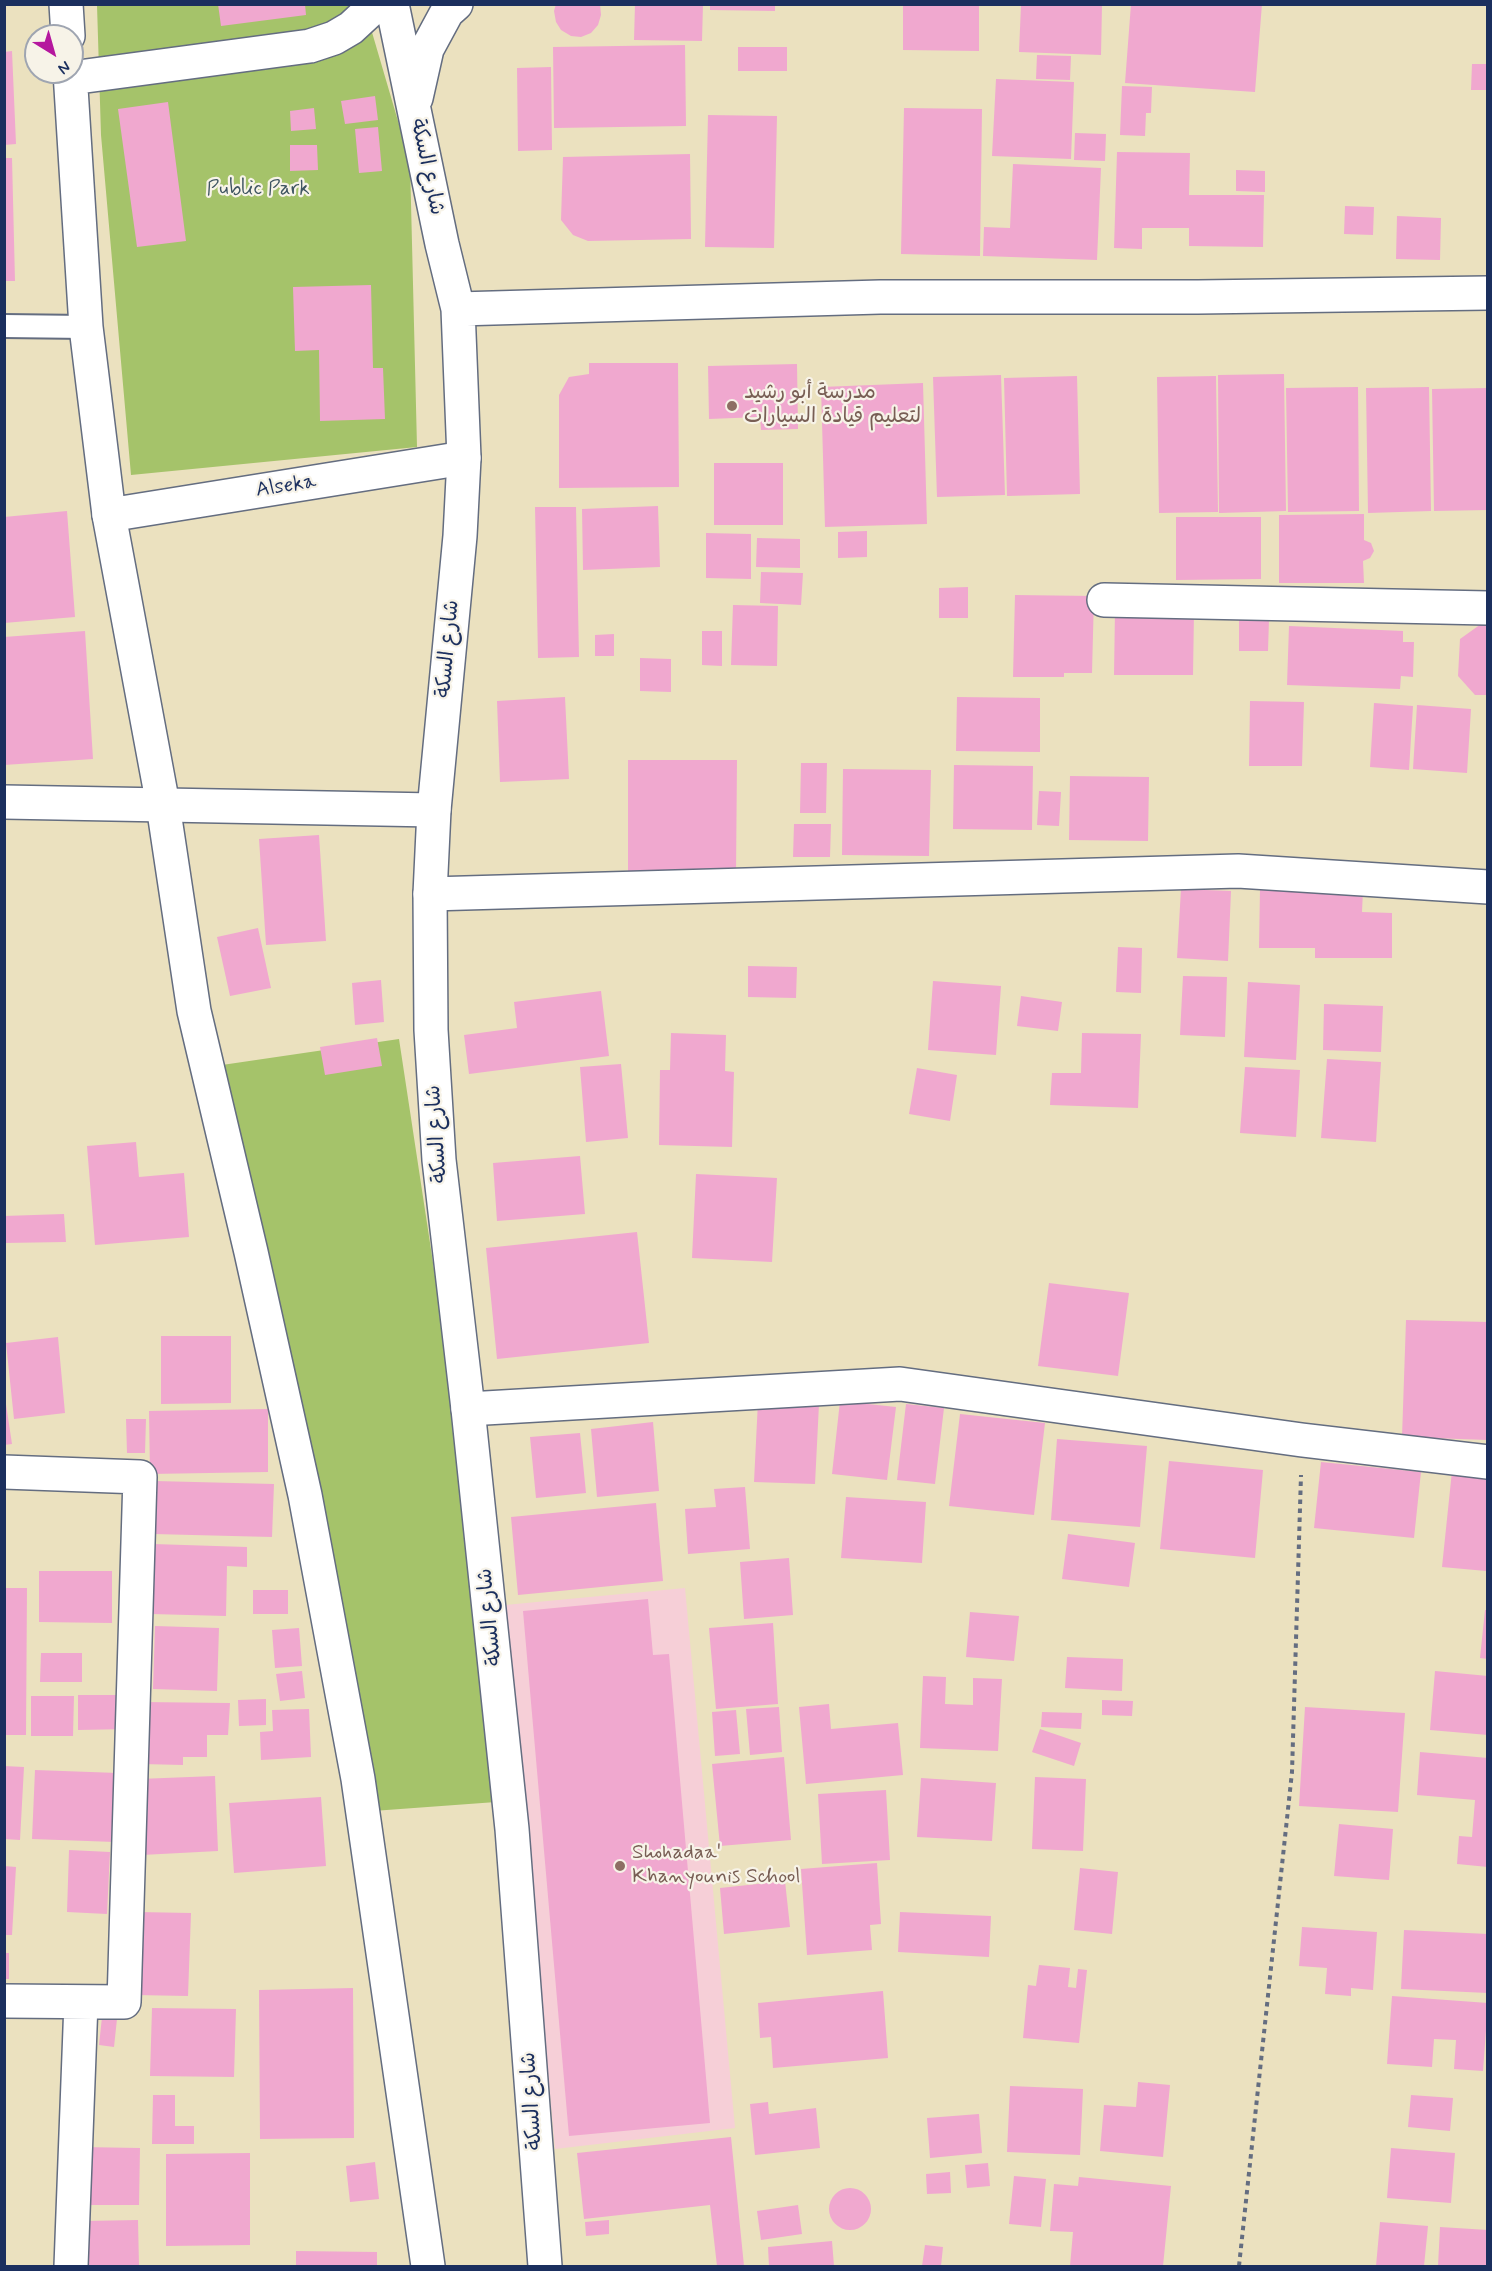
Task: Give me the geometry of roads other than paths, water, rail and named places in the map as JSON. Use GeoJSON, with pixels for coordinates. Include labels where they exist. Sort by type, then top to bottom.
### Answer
{"type":"FeatureCollection","features":[{"type":"Feature","properties":{"kind":"main road"},"geometry":{"type":"LineString","coordinates":[[66,4],[67,24]]}},
{"type":"Feature","properties":{"kind":"main road"},"geometry":{"type":"LineString","coordinates":[[84,73],[310,46],[334,38],[351,28],[377,4]]}},
{"type":"Feature","properties":{"kind":"main road","name":"شارع السكة"},"geometry":{"type":"LineString","coordinates":[[392,4],[458,309],[464,458],[460,536],[434,810],[430,894],[431,1030],[439,1160],[468,1409],[512,1829],[545,2266]]}},
{"type":"Feature","properties":{"kind":"main road"},"geometry":{"type":"LineString","coordinates":[[414,109],[427,49],[447,12],[456,4]]}},
{"type":"Feature","properties":{"kind":"main road"},"geometry":{"type":"LineString","coordinates":[[72,84],[86,327],[108,515],[163,805],[194,1011],[305,1495],[358,1779],[428,2266]]}},
{"type":"Feature","properties":{"kind":"main road"},"geometry":{"type":"LineString","coordinates":[[458,309],[880,297],[1198,297],[1488,292]]}},
{"type":"Feature","properties":{"kind":"main road","name":"Alseka"},"geometry":{"type":"LineString","coordinates":[[108,515],[464,458]]}},
{"type":"Feature","properties":{"kind":"main road"},"geometry":{"type":"LineString","coordinates":[[1104,600],[1488,608]]}},
{"type":"Feature","properties":{"kind":"main road"},"geometry":{"type":"LineString","coordinates":[[4,802],[434,810]]}},
{"type":"Feature","properties":{"kind":"main road"},"geometry":{"type":"LineString","coordinates":[[430,894],[1238,871],[1488,887]]}},
{"type":"Feature","properties":{"kind":"main road"},"geometry":{"type":"LineString","coordinates":[[468,1409],[900,1384],[1302,1440],[1488,1462]]}},
{"type":"Feature","properties":{"kind":"main road"},"geometry":{"type":"LineString","coordinates":[[4,1472],[140,1477],[124,2002],[4,2001]]}},
{"type":"Feature","properties":{"kind":"main road"},"geometry":{"type":"LineString","coordinates":[[71,2266],[81,2002]]}},
{"type":"Feature","properties":{"kind":"lane"},"geometry":{"type":"LineString","coordinates":[[4,326],[86,327]]}},
{"type":"Feature","properties":{"kind":"place","name":"مدرسة أبو رشيد لتعليم قيادة السيارات"},"geometry":{"type":"Point","coordinates":[732,406]}},
{"type":"Feature","properties":{"kind":"place","name":"Shohadaa' Khanyounis School"},"geometry":{"type":"Point","coordinates":[620,1866]}},
{"type":"Feature","properties":{"kind":"park label","name":"Public Park"},"geometry":{"type":"Point","coordinates":[258,190]}}]}
